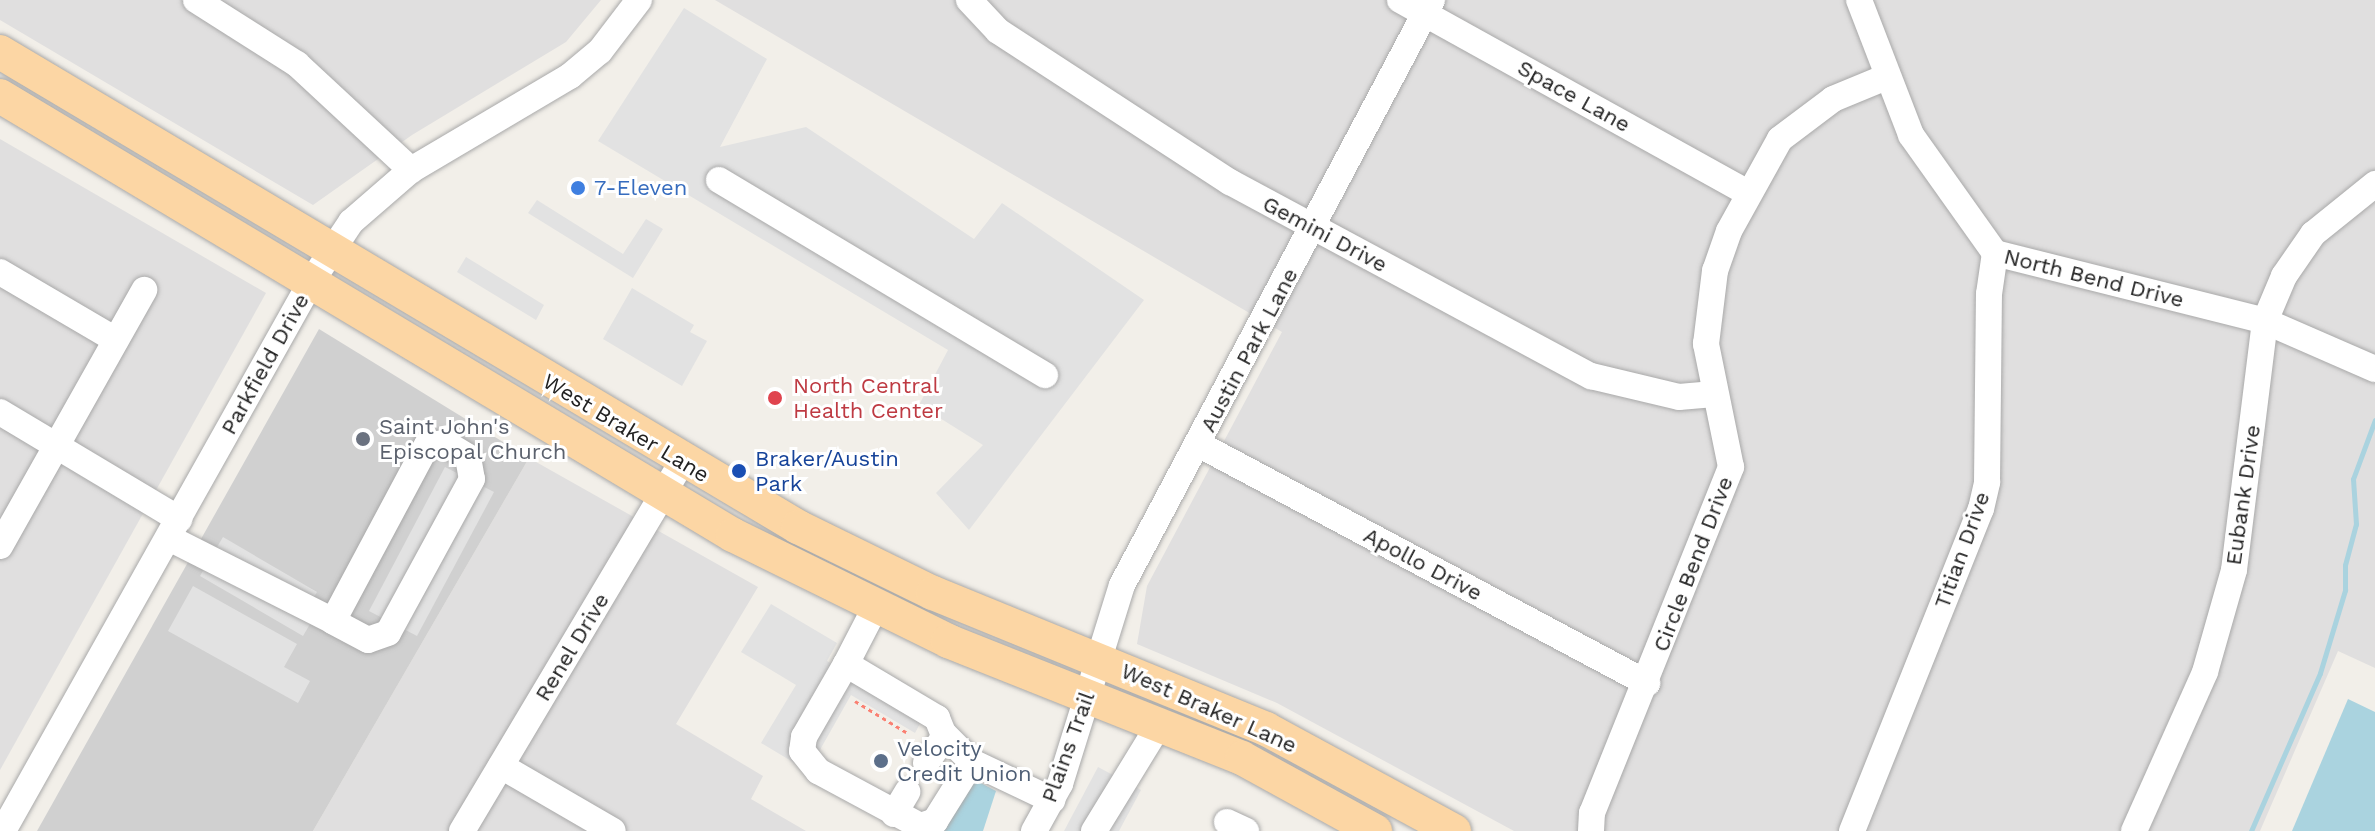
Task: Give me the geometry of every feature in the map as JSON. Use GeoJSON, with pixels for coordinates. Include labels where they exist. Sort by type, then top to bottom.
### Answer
{"type":"FeatureCollection","features":[{"type":"Feature","properties":{"kind":"main road","name":"West Braker Lane"},"geometry":{"type":"LineString","coordinates":[[0,52],[682,462],[873,566],[1098,661],[1213,704],[1454,831]]}},
{"type":"Feature","properties":{"kind":"main road","name":"West Braker Lane"},"geometry":{"type":"LineString","coordinates":[[0,96],[663,494],[875,608],[1242,758],[1332,821],[1375,831]]}},
{"type":"Feature","properties":{"kind":"main road"},"geometry":{"type":"LineString","coordinates":[[1332,821],[1356,777]]}},
{"type":"Feature","properties":{"kind":"street"},"geometry":{"type":"LineString","coordinates":[[196,0],[297,64],[411,170]]}},
{"type":"Feature","properties":{"kind":"street","name":"Parkfield Drive"},"geometry":{"type":"LineString","coordinates":[[3,831],[331,249],[370,200],[411,170],[570,76],[600,51],[639,0]]}},
{"type":"Feature","properties":{"kind":"street","name":"Gemini Drive"},"geometry":{"type":"LineString","coordinates":[[969,0],[998,31],[1230,182],[1591,376],[1679,397],[1714,394]]}},
{"type":"Feature","properties":{"kind":"street","name":"Space Lane"},"geometry":{"type":"LineString","coordinates":[[1400,0],[1428,7],[1747,192]]}},
{"type":"Feature","properties":{"kind":"street","name":"North Bend Drive"},"geometry":{"type":"LineString","coordinates":[[1859,0],[1886,77],[1911,135],[1995,253],[2265,321],[2375,369]]}},
{"type":"Feature","properties":{"kind":"street","name":"Austin Park Lane"},"geometry":{"type":"LineString","coordinates":[[1098,661],[1122,585],[1315,228],[1428,7]]}},
{"type":"Feature","properties":{"kind":"street","name":"Circle Bend Drive"},"geometry":{"type":"LineString","coordinates":[[1591,831],[1592,813],[1647,683],[1731,467],[1706,344],[1715,271],[1747,192],[1780,139],[1804,117],[1886,77]]}},
{"type":"Feature","properties":{"kind":"street"},"geometry":{"type":"LineString","coordinates":[[719,180],[1045,375]]}},
{"type":"Feature","properties":{"kind":"street","name":"Eubank Drive"},"geometry":{"type":"LineString","coordinates":[[2134,831],[2205,672],[2234,570],[2265,321],[2284,276],[2313,234],[2375,184]]}},
{"type":"Feature","properties":{"kind":"street","name":"Titian Drive"},"geometry":{"type":"LineString","coordinates":[[1852,831],[1981,509],[1987,482],[1989,294],[1995,253]]}},
{"type":"Feature","properties":{"kind":"street"},"geometry":{"type":"LineString","coordinates":[[0,272],[116,340]]}},
{"type":"Feature","properties":{"kind":"street"},"geometry":{"type":"LineString","coordinates":[[0,546],[144,290]]}},
{"type":"Feature","properties":{"kind":"street"},"geometry":{"type":"LineString","coordinates":[[0,412],[56,445],[174,528],[333,621],[368,640],[388,633],[472,479],[468,457],[445,443],[427,445],[333,621]]}},
{"type":"Feature","properties":{"kind":"street","name":"Apollo Drive"},"geometry":{"type":"LineString","coordinates":[[1198,444],[1647,683]]}},
{"type":"Feature","properties":{"kind":"street","name":"Renel Drive"},"geometry":{"type":"LineString","coordinates":[[462,831],[682,462]]}},
{"type":"Feature","properties":{"kind":"street"},"geometry":{"type":"LineString","coordinates":[[875,608],[804,737],[802,751],[818,771],[901,803],[920,826],[930,825],[972,762]]}},
{"type":"Feature","properties":{"kind":"street","name":"Plains Trail"},"geometry":{"type":"LineString","coordinates":[[1034,831],[1052,800],[1098,661]]}},
{"type":"Feature","properties":{"kind":"street"},"geometry":{"type":"LineString","coordinates":[[846,664],[937,718],[945,736],[972,762],[1052,800]]}},
{"type":"Feature","properties":{"kind":"street"},"geometry":{"type":"LineString","coordinates":[[1094,831],[1159,725]]}},
{"type":"Feature","properties":{"kind":"street"},"geometry":{"type":"LineString","coordinates":[[926,763],[945,736]]}},
{"type":"Feature","properties":{"kind":"street"},"geometry":{"type":"LineString","coordinates":[[501,766],[613,831]]}},
{"type":"Feature","properties":{"kind":"path"},"geometry":{"type":"LineString","coordinates":[[855,701],[906,732]]}},
{"type":"Feature","properties":{"kind":"shaded area"},"geometry":{"type":"Polygon","coordinates":[[[0,0],[601,0],[566,42],[412,135],[313,205],[0,20],[0,0]]]}},
{"type":"Feature","properties":{"kind":"shaded area"},"geometry":{"type":"Polygon","coordinates":[[[715,0],[2375,0],[2375,668],[2338,651],[2260,831],[1514,831],[1277,703],[1137,644],[1147,586],[1282,332],[715,0]]]}},
{"type":"Feature","properties":{"kind":"shaded area"},"geometry":{"type":"Polygon","coordinates":[[[684,8],[767,59],[720,147],[806,127],[974,239],[1002,203],[1144,300],[969,530],[936,493],[983,445],[919,405],[948,350],[598,141],[684,8]]]}},
{"type":"Feature","properties":{"kind":"shaded area"},"geometry":{"type":"Polygon","coordinates":[[[0,139],[266,293],[0,770],[0,139]]]}},
{"type":"Feature","properties":{"kind":"shaded area"},"geometry":{"type":"Polygon","coordinates":[[[537,200],[623,254],[646,219],[663,229],[633,278],[528,213],[537,200]]]}},
{"type":"Feature","properties":{"kind":"shaded area"},"geometry":{"type":"Polygon","coordinates":[[[466,257],[544,305],[536,320],[457,272],[466,257]]]}},
{"type":"Feature","properties":{"kind":"shaded area"},"geometry":{"type":"Polygon","coordinates":[[[632,288],[694,325],[690,332],[707,341],[682,386],[603,339],[632,288]]]}},
{"type":"Feature","properties":{"kind":"shaded area"},"geometry":{"type":"Polygon","coordinates":[[[319,329],[529,458],[313,831],[37,831],[319,329]]]}},
{"type":"Feature","properties":{"kind":"shaded area"},"geometry":{"type":"Polygon","coordinates":[[[529,458],[758,587],[676,724],[763,776],[751,799],[806,831],[313,831],[529,458]]]}},
{"type":"Feature","properties":{"kind":"shaded area"},"geometry":{"type":"Polygon","coordinates":[[[445,467],[494,492],[417,636],[369,611],[445,467]]]}},
{"type":"Feature","properties":{"kind":"shaded area"},"geometry":{"type":"Polygon","coordinates":[[[223,537],[317,592],[304,613],[313,619],[303,636],[200,576],[223,537]]]}},
{"type":"Feature","properties":{"kind":"shaded area"},"geometry":{"type":"Polygon","coordinates":[[[193,586],[297,644],[284,667],[310,681],[298,703],[168,631],[193,586]]]}},
{"type":"Feature","properties":{"kind":"shaded area"},"geometry":{"type":"Polygon","coordinates":[[[771,604],[837,643],[827,661],[923,718],[915,733],[851,695],[808,771],[761,743],[796,685],[741,652],[771,604]]]}},
{"type":"Feature","properties":{"kind":"shaded area"},"geometry":{"type":"Polygon","coordinates":[[[1098,767],[1141,790],[1119,831],[1064,831],[1098,767]]]}},
{"type":"Feature","properties":{"kind":"water"},"geometry":{"type":"Polygon","coordinates":[[[2348,699],[2375,712],[2375,831],[2292,831],[2348,699]]]}},
{"type":"Feature","properties":{"kind":"water"},"geometry":{"type":"Polygon","coordinates":[[[979,782],[996,791],[983,831],[937,831],[971,783],[979,782]]]}},
{"type":"Feature","properties":{"kind":"waterway"},"geometry":{"type":"LineString","coordinates":[[2251,831],[2320,673],[2345,590],[2345,565],[2356,524],[2353,479],[2375,420]]}},
{"type":"Feature","properties":{"kind":"place","name":"7-Eleven"},"geometry":{"type":"Point","coordinates":[578,188]}},
{"type":"Feature","properties":{"kind":"place","name":"North Central Health Center"},"geometry":{"type":"Point","coordinates":[775,398]}},
{"type":"Feature","properties":{"kind":"place","name":"Saint John's Episcopal Church"},"geometry":{"type":"Point","coordinates":[363,439]}},
{"type":"Feature","properties":{"kind":"place","name":"Braker/Austin Park"},"geometry":{"type":"Point","coordinates":[739,471]}},
{"type":"Feature","properties":{"kind":"place","name":"Velocity Credit Union"},"geometry":{"type":"Point","coordinates":[881,761]}}]}
